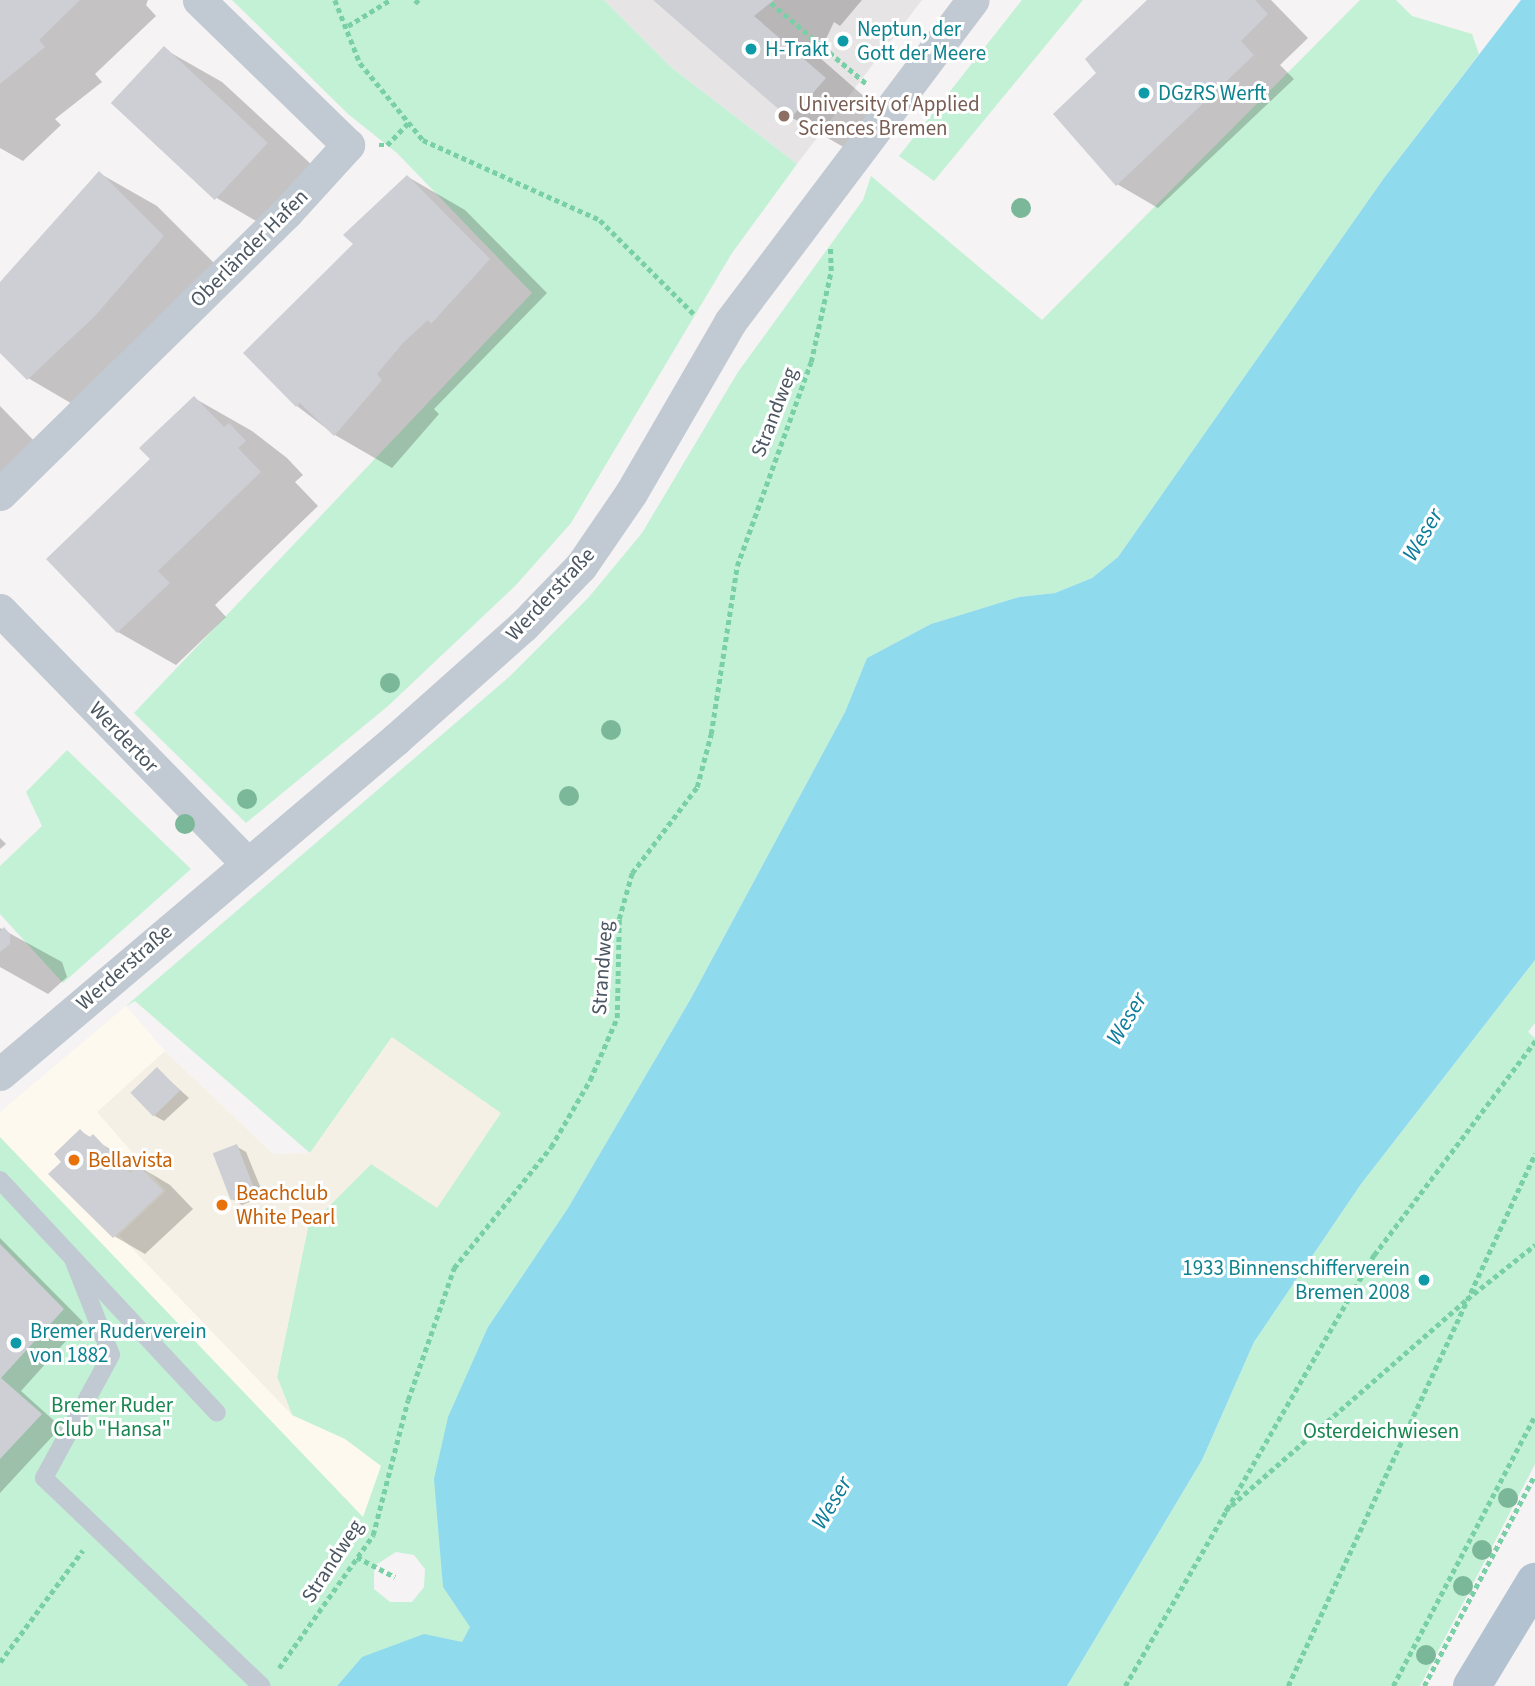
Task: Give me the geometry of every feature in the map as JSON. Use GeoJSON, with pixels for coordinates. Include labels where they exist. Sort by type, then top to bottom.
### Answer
{"type":"FeatureCollection","features":[{"type":"Feature","properties":{"kind":"main road"},"geometry":{"type":"LineString","coordinates":[[1472,1686],[1535,1582]]}},
{"type":"Feature","properties":{"kind":"street","name":"Oberländer Hafen"},"geometry":{"type":"LineString","coordinates":[[0,494],[287,212],[348,145],[199,0]]}},
{"type":"Feature","properties":{"kind":"street","name":"Werderstraße"},"geometry":{"type":"LineString","coordinates":[[0,1074],[453,689],[581,566],[631,493],[718,344],[817,201],[973,0]]}},
{"type":"Feature","properties":{"kind":"street","name":"Werdertor"},"geometry":{"type":"LineString","coordinates":[[0,610],[247,863]]}},
{"type":"Feature","properties":{"kind":"lane"},"geometry":{"type":"LineString","coordinates":[[0,1180],[218,1413]]}},
{"type":"Feature","properties":{"kind":"lane"},"geometry":{"type":"LineString","coordinates":[[73,1259],[111,1355],[44,1478],[268,1681]]}},
{"type":"Feature","properties":{"kind":"path"},"geometry":{"type":"LineString","coordinates":[[335,0],[348,26],[360,63],[424,140],[600,220],[686,305],[718,344]]}},
{"type":"Feature","properties":{"kind":"path"},"geometry":{"type":"LineString","coordinates":[[348,26],[390,0]]}},
{"type":"Feature","properties":{"kind":"path"},"geometry":{"type":"LineString","coordinates":[[771,3],[892,104]]}},
{"type":"Feature","properties":{"kind":"path","name":"Strandweg"},"geometry":{"type":"LineString","coordinates":[[268,1681],[373,1535],[408,1400],[454,1268],[551,1147],[590,1080],[617,1018],[620,919],[632,873],[697,787],[711,734],[737,566],[811,362],[831,271],[830,230],[817,201]]}},
{"type":"Feature","properties":{"kind":"path"},"geometry":{"type":"LineString","coordinates":[[1125,1686],[1220,1516],[1374,1255],[1535,1041]]}},
{"type":"Feature","properties":{"kind":"path"},"geometry":{"type":"LineString","coordinates":[[1289,1686],[1535,1154]]}},
{"type":"Feature","properties":{"kind":"path"},"geometry":{"type":"LineString","coordinates":[[1220,1516],[1467,1298],[1535,1245]]}},
{"type":"Feature","properties":{"kind":"path"},"geometry":{"type":"LineString","coordinates":[[1393,1686],[1535,1415]]}},
{"type":"Feature","properties":{"kind":"path"},"geometry":{"type":"LineString","coordinates":[[1424,1686],[1535,1475]]}},
{"type":"Feature","properties":{"kind":"path"},"geometry":{"type":"LineString","coordinates":[[0,1662],[99,1530]]}},
{"type":"Feature","properties":{"kind":"path"},"geometry":{"type":"LineString","coordinates":[[357,1557],[395,1577]]}},
{"type":"Feature","properties":{"kind":"shaded area","name":"University of Applied Sciences Bremen"},"geometry":{"type":"Polygon","coordinates":[[[604,0],[922,0],[797,164],[672,68],[604,0]]]}},
{"type":"Feature","properties":{"kind":"shaded area"},"geometry":{"type":"Polygon","coordinates":[[[126,1006],[165,1051],[273,1154],[310,1153],[392,1037],[501,1113],[437,1207],[481,1238],[363,1518],[0,1137],[0,1112],[126,1006]]]}},
{"type":"Feature","properties":{"kind":"green space"},"geometry":{"type":"Polygon","coordinates":[[[232,0],[604,0],[672,68],[797,164],[732,253],[571,523],[516,585],[388,706],[246,823],[134,713],[532,293],[397,153],[348,114],[232,0]]]}},
{"type":"Feature","properties":{"kind":"green space"},"geometry":{"type":"Polygon","coordinates":[[[1022,0],[1083,0],[934,181],[899,156],[1022,0]]]}},
{"type":"Feature","properties":{"kind":"green space","name":"Bremer Ruder Club \"Hansa\""},"geometry":{"type":"Polygon","coordinates":[[[1360,0],[1396,0],[1412,16],[1472,34],[1479,54],[1384,178],[1118,557],[1092,578],[1055,593],[1019,597],[931,624],[867,658],[845,712],[690,1000],[568,1208],[488,1327],[442,1542],[443,1587],[471,1627],[462,1642],[362,1657],[337,1686],[0,1686],[0,1137],[363,1517],[381,1466],[345,1439],[292,1415],[277,1377],[308,1227],[371,1164],[392,1037],[310,1153],[135,1001],[126,1006],[509,677],[589,597],[642,533],[738,372],[863,200],[871,176],[1042,320],[1360,0]],[[396,1552],[374,1566],[374,1589],[390,1602],[412,1602],[424,1587],[425,1569],[414,1555],[396,1552]]]}},
{"type":"Feature","properties":{"kind":"green space"},"geometry":{"type":"Polygon","coordinates":[[[67,750],[191,869],[63,983],[0,914],[0,866],[42,826],[26,792],[67,750]]]}},
{"type":"Feature","properties":{"kind":"green space","name":"Osterdeichwiesen"},"geometry":{"type":"Polygon","coordinates":[[[1535,960],[1535,1023],[1528,1032],[1535,1038],[1535,1464],[1420,1686],[1067,1686],[1202,1460],[1254,1342],[1361,1184],[1535,960]]]}},
{"type":"Feature","properties":{"kind":"sand"},"geometry":{"type":"Polygon","coordinates":[[[392,1037],[501,1113],[437,1208],[371,1164],[308,1227],[277,1377],[292,1415],[119,1235],[166,1191],[97,1112],[165,1051],[273,1154],[310,1153],[392,1037]]]}},
{"type":"Feature","properties":{"kind":"water","name":"Weser"},"geometry":{"type":"Polygon","coordinates":[[[1521,0],[1535,0],[1535,960],[1361,1184],[1254,1342],[1202,1460],[1067,1686],[337,1686],[362,1657],[424,1634],[462,1642],[470,1627],[443,1587],[434,1479],[448,1417],[488,1327],[568,1208],[690,1000],[845,712],[867,658],[931,624],[1019,597],[1055,593],[1092,578],[1118,557],[1384,178],[1521,0]]]}},
{"type":"Feature","properties":{"kind":"building"},"geometry":{"type":"Polygon","coordinates":[[[0,0],[80,0],[39,40],[45,47],[0,84],[0,0]]]}},
{"type":"Feature","properties":{"kind":"building","name":"H-Trakt"},"geometry":{"type":"Polygon","coordinates":[[[653,0],[774,0],[754,16],[826,78],[790,119],[653,0]]]}},
{"type":"Feature","properties":{"kind":"building","name":"DGzRS Werft"},"geometry":{"type":"Polygon","coordinates":[[[1147,0],[1255,0],[1268,14],[1241,41],[1254,55],[1116,186],[1053,114],[1096,73],[1085,59],[1147,0]]]}},
{"type":"Feature","properties":{"kind":"building"},"geometry":{"type":"Polygon","coordinates":[[[164,46],[268,143],[215,200],[111,103],[164,46]]]}},
{"type":"Feature","properties":{"kind":"building"},"geometry":{"type":"Polygon","coordinates":[[[99,171],[164,236],[95,316],[27,380],[0,353],[0,282],[99,171]]]}},
{"type":"Feature","properties":{"kind":"building"},"geometry":{"type":"Polygon","coordinates":[[[407,175],[490,259],[431,324],[428,320],[403,343],[377,374],[382,380],[334,436],[300,403],[296,407],[243,353],[353,244],[343,235],[407,175]]]}},
{"type":"Feature","properties":{"kind":"building"},"geometry":{"type":"Polygon","coordinates":[[[194,396],[224,427],[229,423],[246,441],[238,448],[261,472],[158,571],[170,583],[117,633],[46,559],[150,459],[139,448],[194,396]]]}},
{"type":"Feature","properties":{"kind":"building"},"geometry":{"type":"Polygon","coordinates":[[[4,927],[10,934],[10,944],[0,952],[0,931],[4,927]]]}},
{"type":"Feature","properties":{"kind":"building"},"geometry":{"type":"Polygon","coordinates":[[[157,1067],[180,1091],[153,1116],[130,1093],[157,1067]]]}},
{"type":"Feature","properties":{"kind":"building"},"geometry":{"type":"Polygon","coordinates":[[[80,1129],[89,1138],[93,1134],[130,1173],[138,1165],[163,1191],[113,1238],[48,1174],[61,1162],[54,1154],[80,1129]]]}},
{"type":"Feature","properties":{"kind":"building"},"geometry":{"type":"Polygon","coordinates":[[[237,1144],[255,1191],[231,1200],[213,1153],[237,1144]]]}},
{"type":"Feature","properties":{"kind":"building","name":"Bremer Ruderverein von 1882"},"geometry":{"type":"Polygon","coordinates":[[[0,1244],[64,1309],[1,1378],[42,1414],[0,1459],[0,1244]]]}},
{"type":"Feature","properties":{"kind":"place","name":"Neptun, der Gott der Meere"},"geometry":{"type":"Point","coordinates":[843,41]}},
{"type":"Feature","properties":{"kind":"place","name":"H-Trakt"},"geometry":{"type":"Point","coordinates":[751,49]}},
{"type":"Feature","properties":{"kind":"place","name":"DGzRS Werft"},"geometry":{"type":"Point","coordinates":[1144,93]}},
{"type":"Feature","properties":{"kind":"place","name":"University of Applied Sciences Bremen"},"geometry":{"type":"Point","coordinates":[784,116]}},
{"type":"Feature","properties":{"kind":"place","name":"Bellavista"},"geometry":{"type":"Point","coordinates":[74,1160]}},
{"type":"Feature","properties":{"kind":"place","name":"Beachclub White Pearl"},"geometry":{"type":"Point","coordinates":[222,1205]}},
{"type":"Feature","properties":{"kind":"place","name":"1933 Binnenschifferverein Bremen 2008"},"geometry":{"type":"Point","coordinates":[1424,1280]}},
{"type":"Feature","properties":{"kind":"place","name":"Bremer Ruderverein von 1882"},"geometry":{"type":"Point","coordinates":[16,1343]}}]}
